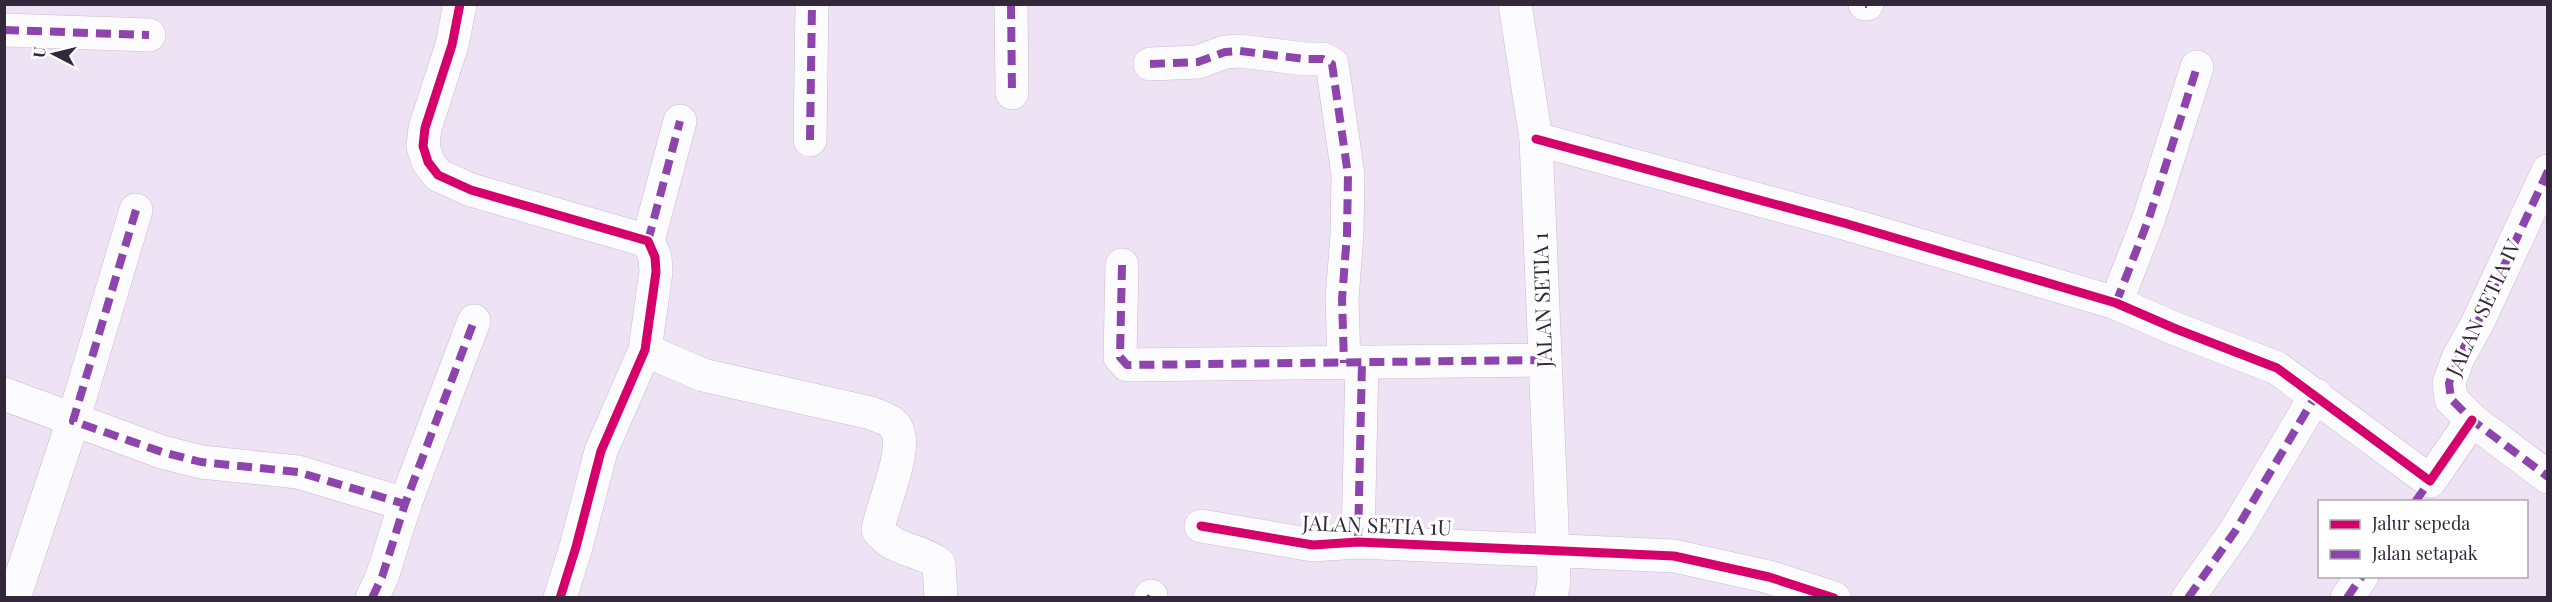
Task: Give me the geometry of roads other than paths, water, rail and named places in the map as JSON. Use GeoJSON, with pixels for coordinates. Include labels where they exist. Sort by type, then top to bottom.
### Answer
{"type":"FeatureCollection","features":[{"type":"Feature","properties":{"kind":"street"},"geometry":{"type":"LineString","coordinates":[[460,4],[452,45],[425,128],[423,146],[428,162],[438,175],[471,190],[648,241]]}},
{"type":"Feature","properties":{"kind":"street"},"geometry":{"type":"LineString","coordinates":[[810,140],[812,4]]}},
{"type":"Feature","properties":{"kind":"street"},"geometry":{"type":"LineString","coordinates":[[1011,4],[1012,93]]}},
{"type":"Feature","properties":{"kind":"street","name":"JALAN SETIA 1"},"geometry":{"type":"LineString","coordinates":[[1515,4],[1536,139],[1554,581],[1551,597]]}},
{"type":"Feature","properties":{"kind":"street"},"geometry":{"type":"LineString","coordinates":[[4,30],[149,35]]}},
{"type":"Feature","properties":{"kind":"street"},"geometry":{"type":"LineString","coordinates":[[1149,64],[1198,62],[1225,52],[1240,51],[1305,59],[1323,58],[1332,64],[1348,176],[1347,234],[1342,299],[1353,362],[1359,542]]}},
{"type":"Feature","properties":{"kind":"street"},"geometry":{"type":"LineString","coordinates":[[2116,303],[2145,229],[2197,68]]}},
{"type":"Feature","properties":{"kind":"street"},"geometry":{"type":"LineString","coordinates":[[560,597],[576,547],[601,451],[645,350],[656,272],[655,257],[648,241],[680,121]]}},
{"type":"Feature","properties":{"kind":"street"},"geometry":{"type":"LineString","coordinates":[[1536,139],[1844,223],[2116,303],[2277,368],[2316,395],[2423,491],[2472,420]]}},
{"type":"Feature","properties":{"kind":"street","name":"JALAN SETIA IV"},"geometry":{"type":"LineString","coordinates":[[2547,171],[2477,324],[2458,358],[2449,383],[2451,399],[2472,420],[2547,477]]}},
{"type":"Feature","properties":{"kind":"street"},"geometry":{"type":"LineString","coordinates":[[14,597],[73,421],[136,210]]}},
{"type":"Feature","properties":{"kind":"street"},"geometry":{"type":"LineString","coordinates":[[1122,265],[1120,357],[1127,364],[1545,360]]}},
{"type":"Feature","properties":{"kind":"street"},"geometry":{"type":"LineString","coordinates":[[372,597],[382,577],[405,504],[474,321]]}},
{"type":"Feature","properties":{"kind":"street"},"geometry":{"type":"LineString","coordinates":[[645,350],[703,375],[871,413],[893,423],[899,432],[900,448],[893,481],[880,513],[878,530],[886,540],[907,551],[929,556],[939,564],[941,597]]}},
{"type":"Feature","properties":{"kind":"street"},"geometry":{"type":"LineString","coordinates":[[4,394],[162,452],[201,462],[298,472],[405,504]]}},
{"type":"Feature","properties":{"kind":"street"},"geometry":{"type":"LineString","coordinates":[[2188,597],[2236,530],[2316,395]]}},
{"type":"Feature","properties":{"kind":"street","name":"JALAN SETIA 1U"},"geometry":{"type":"LineString","coordinates":[[1201,526],[1313,544],[1359,542],[1674,556],[1769,577],[1834,597]]}},
{"type":"Feature","properties":{"kind":"street"},"geometry":{"type":"LineString","coordinates":[[2347,597],[2361,578]]}}]}
